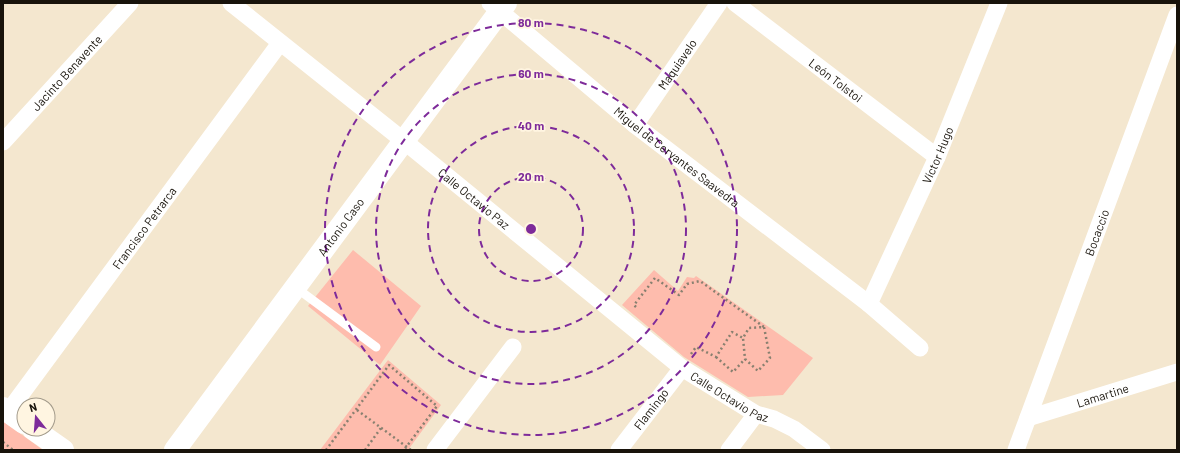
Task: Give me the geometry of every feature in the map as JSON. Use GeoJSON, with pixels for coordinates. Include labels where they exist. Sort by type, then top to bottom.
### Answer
{"type":"FeatureCollection","features":[{"type":"Feature","properties":{"kind":"street","name":"Jacinto Benavente"},"geometry":{"type":"LineString","coordinates":[[3,142],[130,3]]}},
{"type":"Feature","properties":{"kind":"street","name":"Calle Octavio Paz"},"geometry":{"type":"LineString","coordinates":[[231,3],[404,141],[756,414],[774,419],[794,428],[822,450]]}},
{"type":"Feature","properties":{"kind":"street","name":"Maquiavelo"},"geometry":{"type":"LineString","coordinates":[[635,125],[719,3]]}},
{"type":"Feature","properties":{"kind":"street","name":"León Tolstoi"},"geometry":{"type":"LineString","coordinates":[[735,3],[937,157]]}},
{"type":"Feature","properties":{"kind":"street","name":"Víctor Hugo"},"geometry":{"type":"LineString","coordinates":[[869,304],[937,157],[997,4]]}},
{"type":"Feature","properties":{"kind":"street","name":"Miguel de Cervantes Saavedra"},"geometry":{"type":"LineString","coordinates":[[499,6],[635,125],[869,304],[920,348]]}},
{"type":"Feature","properties":{"kind":"street","name":"Antonio Caso"},"geometry":{"type":"LineString","coordinates":[[175,450],[404,141],[499,6]]}},
{"type":"Feature","properties":{"kind":"street","name":"Bocaccio"},"geometry":{"type":"LineString","coordinates":[[1016,450],[1177,15]]}},
{"type":"Feature","properties":{"kind":"street","name":"Francisco Petrarca"},"geometry":{"type":"LineString","coordinates":[[12,414],[280,43]]}},
{"type":"Feature","properties":{"kind":"street"},"geometry":{"type":"LineString","coordinates":[[435,450],[513,347]]}},
{"type":"Feature","properties":{"kind":"street","name":"Flamingo"},"geometry":{"type":"LineString","coordinates":[[619,450],[687,361]]}},
{"type":"Feature","properties":{"kind":"street","name":"Lamartine"},"geometry":{"type":"LineString","coordinates":[[1028,418],[1177,372]]}},
{"type":"Feature","properties":{"kind":"street"},"geometry":{"type":"LineString","coordinates":[[729,450],[756,414]]}},
{"type":"Feature","properties":{"kind":"street"},"geometry":{"type":"LineString","coordinates":[[44,437],[63,450]]}},
{"type":"Feature","properties":{"kind":"lane"},"geometry":{"type":"LineString","coordinates":[[296,287],[376,347]]}},
{"type":"Feature","properties":{"kind":"path"},"geometry":{"type":"LineString","coordinates":[[640,310],[634,305],[655,278],[679,295],[687,284],[700,281],[764,327],[770,358],[758,371],[745,359],[743,338],[749,328],[764,327]]}},
{"type":"Feature","properties":{"kind":"path"},"geometry":{"type":"LineString","coordinates":[[716,357],[732,332],[743,338]]}},
{"type":"Feature","properties":{"kind":"path"},"geometry":{"type":"LineString","coordinates":[[687,361],[696,347],[716,357],[732,372],[745,359]]}},
{"type":"Feature","properties":{"kind":"path"},"geometry":{"type":"LineString","coordinates":[[686,349],[687,361]]}},
{"type":"Feature","properties":{"kind":"path"},"geometry":{"type":"LineString","coordinates":[[326,450],[389,365],[437,406],[404,450]]}},
{"type":"Feature","properties":{"kind":"path"},"geometry":{"type":"LineString","coordinates":[[356,410],[411,450]]}},
{"type":"Feature","properties":{"kind":"path"},"geometry":{"type":"LineString","coordinates":[[365,450],[381,428]]}},
{"type":"Feature","properties":{"kind":"path"},"geometry":{"type":"LineString","coordinates":[[3,442],[13,450]]}},
{"type":"Feature","properties":{"kind":"shaded area"},"geometry":{"type":"Polygon","coordinates":[[[353,250],[421,306],[380,365],[308,306],[353,250]]]}},
{"type":"Feature","properties":{"kind":"shaded area"},"geometry":{"type":"Polygon","coordinates":[[[654,270],[678,291],[687,277],[694,278],[696,276],[813,358],[783,395],[748,397],[684,357],[622,305],[654,270]]]}},
{"type":"Feature","properties":{"kind":"shaded area"},"geometry":{"type":"Polygon","coordinates":[[[388,360],[441,405],[408,450],[320,450],[388,360]]]}},
{"type":"Feature","properties":{"kind":"shaded area"},"geometry":{"type":"Polygon","coordinates":[[[3,421],[16,430],[16,437],[25,437],[43,450],[3,450],[3,421]]]}}]}
